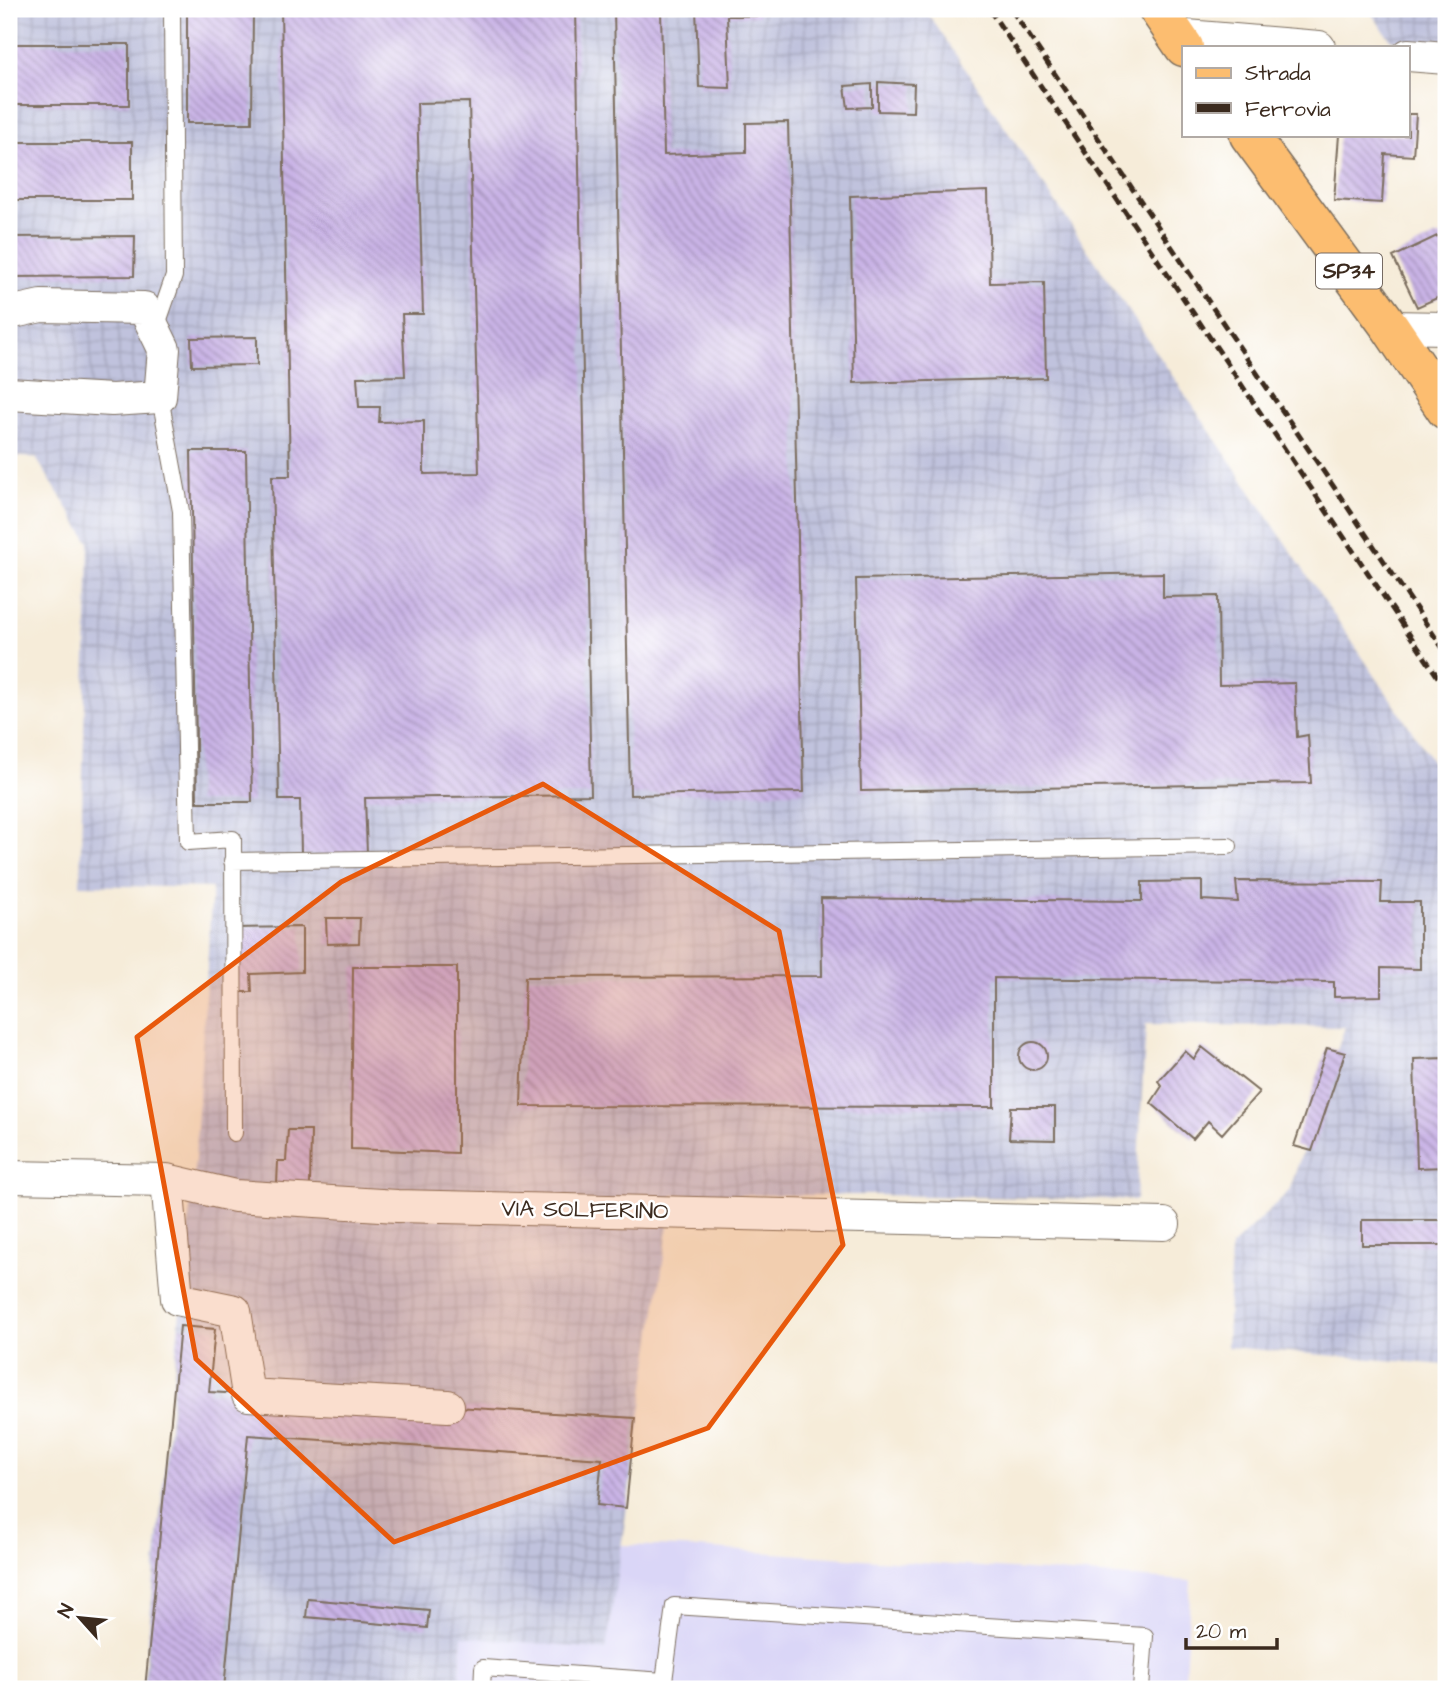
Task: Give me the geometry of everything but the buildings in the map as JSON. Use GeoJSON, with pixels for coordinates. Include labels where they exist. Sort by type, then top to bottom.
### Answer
{"type":"FeatureCollection","features":[{"type":"Feature","properties":{"kind":"main road","name":"SP34"},"geometry":{"type":"LineString","coordinates":[[1250,136],[1390,327],[1446,410]]}},
{"type":"Feature","properties":{"kind":"street"},"geometry":{"type":"LineString","coordinates":[[1172,30],[1310,46]]}},
{"type":"Feature","properties":{"kind":"street"},"geometry":{"type":"LineString","coordinates":[[1410,55],[1446,58]]}},
{"type":"Feature","properties":{"kind":"street"},"geometry":{"type":"LineString","coordinates":[[9,313],[41,306],[145,308],[164,349],[160,397],[112,400],[9,394]]}},
{"type":"Feature","properties":{"kind":"street"},"geometry":{"type":"LineString","coordinates":[[1390,327],[1446,328]]}},
{"type":"Feature","properties":{"kind":"street","name":"VIA SOLFERINO"},"geometry":{"type":"LineString","coordinates":[[9,1177],[167,1180],[235,1196],[397,1206],[1164,1224]]}},
{"type":"Feature","properties":{"kind":"street"},"geometry":{"type":"LineString","coordinates":[[167,1180],[177,1299],[234,1311],[248,1395],[448,1406]]}},
{"type":"Feature","properties":{"kind":"lane"},"geometry":{"type":"LineString","coordinates":[[155,330],[174,276],[172,9]]}},
{"type":"Feature","properties":{"kind":"lane"},"geometry":{"type":"LineString","coordinates":[[160,397],[181,512],[188,842],[233,839],[234,1133]]}},
{"type":"Feature","properties":{"kind":"lane"},"geometry":{"type":"LineString","coordinates":[[232,861],[1229,846]]}},
{"type":"Feature","properties":{"kind":"lane"},"geometry":{"type":"LineString","coordinates":[[482,1689],[483,1668],[664,1681],[674,1606],[1145,1636],[1141,1689]]}},
{"type":"Feature","properties":{"kind":"highlighted area"},"geometry":{"type":"Polygon","coordinates":[[[543,784],[779,931],[843,1245],[708,1428],[394,1542],[196,1359],[137,1037],[341,882],[543,784]]]}},
{"type":"Feature","properties":{"kind":"shaded area"},"geometry":{"type":"Polygon","coordinates":[[[9,9],[925,9],[1446,781],[1446,1365],[1227,1347],[1231,1247],[1289,1191],[1345,1027],[1146,1024],[1136,1200],[876,1195],[673,1195],[606,1650],[462,1636],[459,1689],[143,1689],[195,1159],[212,888],[80,885],[89,542],[36,458],[9,456],[9,9]]]}},
{"type":"Feature","properties":{"kind":"shaded area"},"geometry":{"type":"Polygon","coordinates":[[[1368,9],[1446,9],[1446,43],[1391,40],[1368,9]]]}},
{"type":"Feature","properties":{"kind":"shaded area"},"geometry":{"type":"Polygon","coordinates":[[[620,1545],[1191,1581],[1184,1689],[459,1689],[462,1636],[620,1545]]]}},
{"type":"Feature","properties":{"kind":"railway"},"geometry":{"type":"LineString","coordinates":[[989,9],[1446,689]]}},
{"type":"Feature","properties":{"kind":"railway"},"geometry":{"type":"LineString","coordinates":[[1011,9],[1446,653]]}}]}
